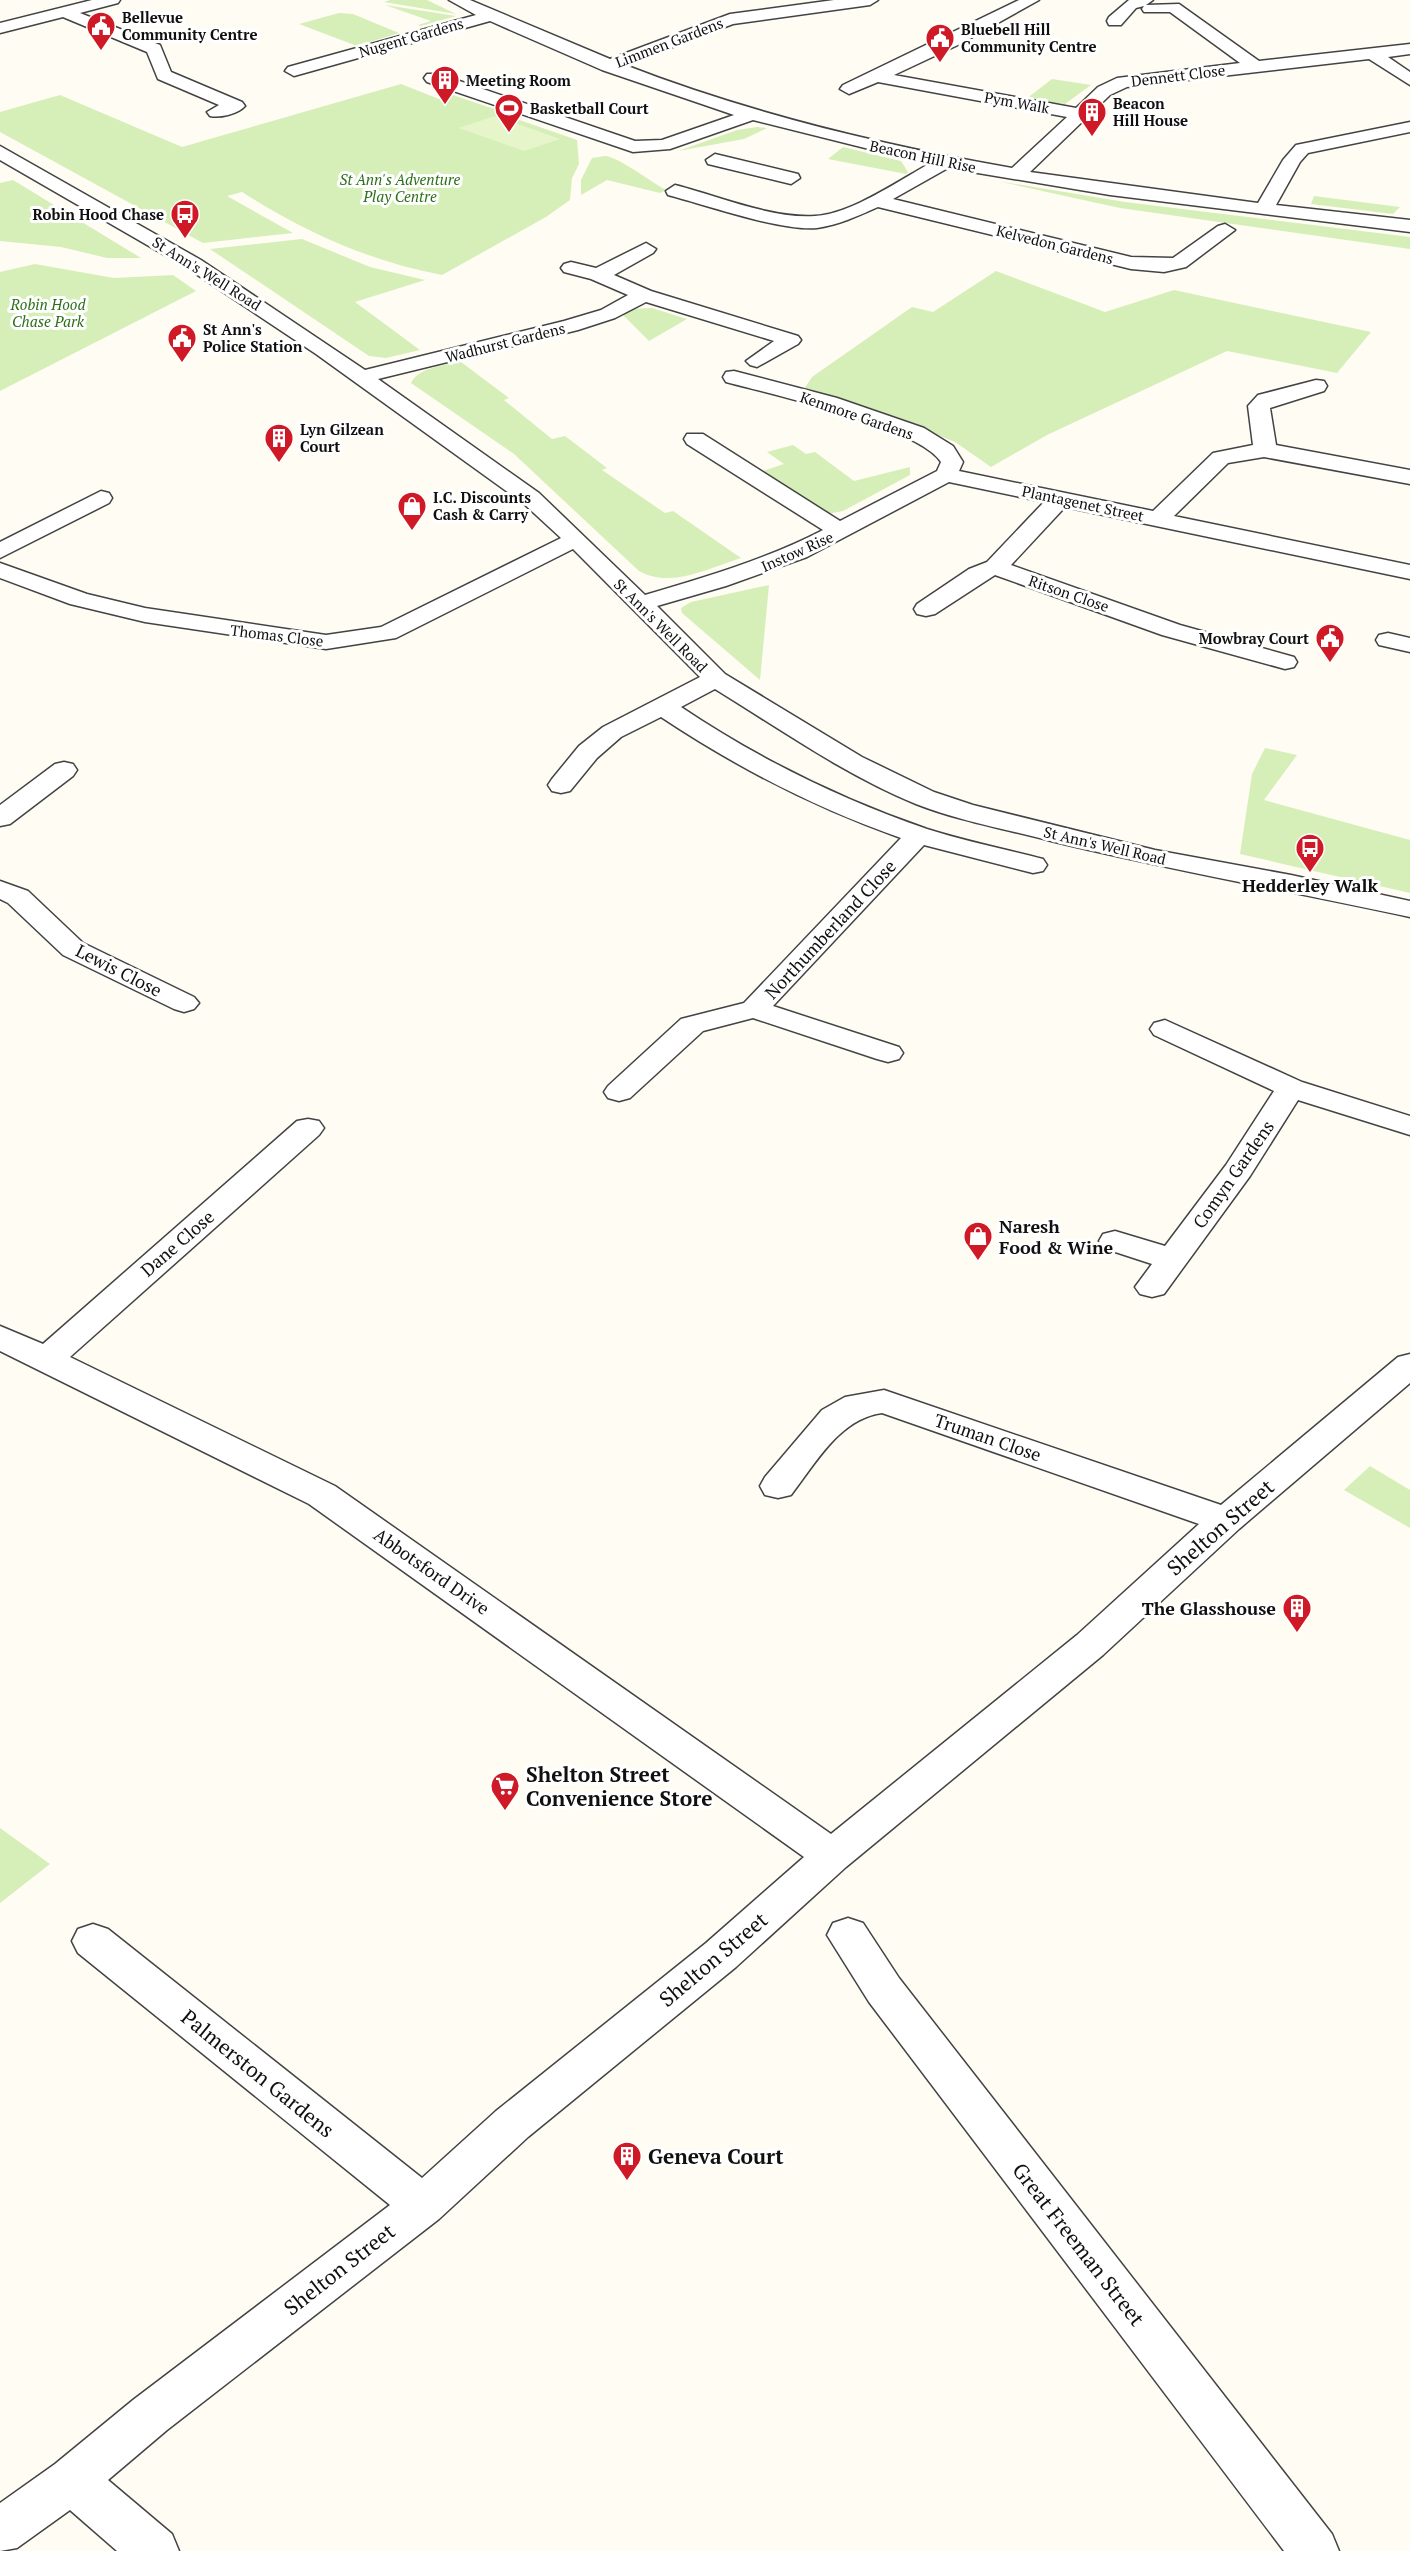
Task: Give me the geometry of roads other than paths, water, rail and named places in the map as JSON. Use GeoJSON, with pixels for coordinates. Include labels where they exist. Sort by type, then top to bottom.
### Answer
{"type":"FeatureCollection","features":[{"type":"Feature","properties":{"kind":"street"},"geometry":{"type":"LineString","coordinates":[[0,28],[112,0]]}},
{"type":"Feature","properties":{"kind":"street","name":"Beacon Hill Rise"},"geometry":{"type":"LineString","coordinates":[[457,0],[608,66],[751,115],[817,133],[947,161],[1089,187],[1410,226]]}},
{"type":"Feature","properties":{"kind":"street","name":"Limmen Gardens"},"geometry":{"type":"LineString","coordinates":[[608,66],[730,19],[870,0]]}},
{"type":"Feature","properties":{"kind":"street"},"geometry":{"type":"LineString","coordinates":[[849,89],[879,77],[1030,0]]}},
{"type":"Feature","properties":{"kind":"street"},"geometry":{"type":"LineString","coordinates":[[1115,21],[1131,5],[1173,7],[1255,66]]}},
{"type":"Feature","properties":{"kind":"street","name":"Limmen Gardens"},"geometry":{"type":"LineString","coordinates":[[712,8],[730,19]]}},
{"type":"Feature","properties":{"kind":"street"},"geometry":{"type":"LineString","coordinates":[[17,9],[41,18]]}},
{"type":"Feature","properties":{"kind":"street"},"geometry":{"type":"LineString","coordinates":[[64,12],[154,49],[164,75],[236,106],[216,112]]}},
{"type":"Feature","properties":{"kind":"street","name":"Nugent Gardens"},"geometry":{"type":"LineString","coordinates":[[294,70],[324,56],[491,16]]}},
{"type":"Feature","properties":{"kind":"street","name":"Dennett Close"},"geometry":{"type":"LineString","coordinates":[[1017,174],[1104,91],[1123,82],[1410,50]]}},
{"type":"Feature","properties":{"kind":"street"},"geometry":{"type":"LineString","coordinates":[[1373,54],[1410,80]]}},
{"type":"Feature","properties":{"kind":"street","name":"Pym Walk"},"geometry":{"type":"LineString","coordinates":[[879,77],[947,95],[1082,114]]}},
{"type":"Feature","properties":{"kind":"street"},"geometry":{"type":"LineString","coordinates":[[440,84],[633,147],[664,145],[751,115]]}},
{"type":"Feature","properties":{"kind":"street"},"geometry":{"type":"LineString","coordinates":[[1264,209],[1292,160],[1302,149],[1410,128]]}},
{"type":"Feature","properties":{"kind":"street","name":"St Ann's Well Road"},"geometry":{"type":"LineString","coordinates":[[0,152],[194,264],[361,377],[531,498],[576,539],[716,679],[813,740],[892,782],[964,811],[1155,858],[1311,887],[1410,909]]}},
{"type":"Feature","properties":{"kind":"street"},"geometry":{"type":"LineString","coordinates":[[715,160],[791,178]]}},
{"type":"Feature","properties":{"kind":"street"},"geometry":{"type":"LineString","coordinates":[[675,191],[803,222],[839,217],[876,201],[947,161]]}},
{"type":"Feature","properties":{"kind":"street"},"geometry":{"type":"LineString","coordinates":[[701,198],[758,171]]}},
{"type":"Feature","properties":{"kind":"street","name":"Kelvedon Gardens"},"geometry":{"type":"LineString","coordinates":[[876,201],[1131,263],[1164,266],[1179,263],[1225,230]]}},
{"type":"Feature","properties":{"kind":"street"},"geometry":{"type":"LineString","coordinates":[[598,274],[646,249]]}},
{"type":"Feature","properties":{"kind":"street"},"geometry":{"type":"LineString","coordinates":[[571,268],[598,274],[644,295],[791,340],[757,361]]}},
{"type":"Feature","properties":{"kind":"street","name":"Wadhurst Gardens"},"geometry":{"type":"LineString","coordinates":[[361,377],[571,326],[608,314],[644,295]]}},
{"type":"Feature","properties":{"kind":"street","name":"Kenmore Gardens"},"geometry":{"type":"LineString","coordinates":[[775,387],[794,376]]}},
{"type":"Feature","properties":{"kind":"street","name":"Kenmore Gardens"},"geometry":{"type":"LineString","coordinates":[[734,377],[775,387],[916,434],[945,451],[952,462],[946,475]]}},
{"type":"Feature","properties":{"kind":"street"},"geometry":{"type":"LineString","coordinates":[[1264,450],[1265,441],[1259,406],[1266,399],[1316,386]]}},
{"type":"Feature","properties":{"kind":"street"},"geometry":{"type":"LineString","coordinates":[[695,439],[834,527],[845,529]]}},
{"type":"Feature","properties":{"kind":"street"},"geometry":{"type":"LineString","coordinates":[[1159,518],[1221,458],[1264,450],[1410,477]]}},
{"type":"Feature","properties":{"kind":"street"},"geometry":{"type":"LineString","coordinates":[[729,462],[757,453]]}},
{"type":"Feature","properties":{"kind":"street","name":"Plantagenet Street"},"geometry":{"type":"LineString","coordinates":[[946,475],[1159,518],[1216,539],[1410,572]]}},
{"type":"Feature","properties":{"kind":"street","name":"Instow Rise"},"geometry":{"type":"LineString","coordinates":[[639,604],[760,567],[845,529],[946,475]]}},
{"type":"Feature","properties":{"kind":"street"},"geometry":{"type":"LineString","coordinates":[[0,551],[101,498]]}},
{"type":"Feature","properties":{"kind":"street"},"geometry":{"type":"LineString","coordinates":[[926,609],[977,574],[995,567],[1057,502],[1057,498]]}},
{"type":"Feature","properties":{"kind":"street","name":"Thomas Close"},"geometry":{"type":"LineString","coordinates":[[0,570],[79,599],[145,615],[326,642],[387,633],[576,539]]}},
{"type":"Feature","properties":{"kind":"street","name":"Ritson Close"},"geometry":{"type":"LineString","coordinates":[[995,567],[1148,614],[1171,630],[1255,644],[1285,662]]}},
{"type":"Feature","properties":{"kind":"street"},"geometry":{"type":"LineString","coordinates":[[561,784],[588,752],[612,732],[716,679]]}},
{"type":"Feature","properties":{"kind":"street"},"geometry":{"type":"LineString","coordinates":[[662,706],[687,723],[793,781],[869,816],[919,835],[1034,865]]}},
{"type":"Feature","properties":{"kind":"street"},"geometry":{"type":"LineString","coordinates":[[0,818],[64,770]]}},
{"type":"Feature","properties":{"kind":"street"},"geometry":{"type":"LineString","coordinates":[[998,856],[1024,827]]}},
{"type":"Feature","properties":{"kind":"street","name":"Northumberland Close"},"geometry":{"type":"LineString","coordinates":[[619,1092],[692,1025],[754,1009],[919,835]]}},
{"type":"Feature","properties":{"kind":"street","name":"Lewis Close"},"geometry":{"type":"LineString","coordinates":[[0,889],[18,897],[73,948],[184,1003]]}},
{"type":"Feature","properties":{"kind":"street"},"geometry":{"type":"LineString","coordinates":[[754,1009],[888,1053]]}},
{"type":"Feature","properties":{"kind":"street"},"geometry":{"type":"LineString","coordinates":[[1165,1029],[1292,1088],[1410,1126]]}},
{"type":"Feature","properties":{"kind":"street","name":"Comyn Gardens"},"geometry":{"type":"LineString","coordinates":[[1152,1287],[1239,1169],[1292,1088]]}},
{"type":"Feature","properties":{"kind":"street","name":"Dane Close"},"geometry":{"type":"LineString","coordinates":[[47,1359],[289,1161],[308,1128]]}},
{"type":"Feature","properties":{"kind":"street"},"geometry":{"type":"LineString","coordinates":[[1115,1241],[1173,1260]]}},
{"type":"Feature","properties":{"kind":"street","name":"Abbotsford Drive"},"geometry":{"type":"LineString","coordinates":[[1,1339],[47,1359],[322,1495],[832,1857]]}},
{"type":"Feature","properties":{"kind":"street","name":"Shelton Street"},"geometry":{"type":"LineString","coordinates":[[0,2532],[72,2480],[150,2415],[423,2205],[512,2124],[721,1955],[832,1857],[1090,1645],[1226,1520],[1410,1365]]}},
{"type":"Feature","properties":{"kind":"street","name":"Truman Close"},"geometry":{"type":"LineString","coordinates":[[778,1486],[834,1418],[857,1405],[884,1401],[1226,1520]]}},
{"type":"Feature","properties":{"kind":"street","name":"Great Freeman Street"},"geometry":{"type":"LineString","coordinates":[[848,1935],[884,1990],[1314,2551]]}},
{"type":"Feature","properties":{"kind":"street","name":"Palmerston Gardens"},"geometry":{"type":"LineString","coordinates":[[93,1941],[423,2205]]}},
{"type":"Feature","properties":{"kind":"street"},"geometry":{"type":"LineString","coordinates":[[72,2480],[154,2551]]}},
{"type":"Feature","properties":{"kind":"place","name":"Bellevue Community Centre"},"geometry":{"type":"Point","coordinates":[101,52]}},
{"type":"Feature","properties":{"kind":"place","name":"Bluebell Hill Community Centre"},"geometry":{"type":"Point","coordinates":[940,64]}},
{"type":"Feature","properties":{"kind":"place","name":"Meeting Room"},"geometry":{"type":"Point","coordinates":[445,106]}},
{"type":"Feature","properties":{"kind":"place","name":"Basketball Court"},"geometry":{"type":"Point","coordinates":[509,134]}},
{"type":"Feature","properties":{"kind":"place","name":"Beacon Hill House"},"geometry":{"type":"Point","coordinates":[1092,138]}},
{"type":"Feature","properties":{"kind":"place","name":"Robin Hood Chase"},"geometry":{"type":"Point","coordinates":[185,240]}},
{"type":"Feature","properties":{"kind":"place","name":"St Ann's Police Station"},"geometry":{"type":"Point","coordinates":[182,364]}},
{"type":"Feature","properties":{"kind":"place","name":"Lyn Gilzean Court"},"geometry":{"type":"Point","coordinates":[279,464]}},
{"type":"Feature","properties":{"kind":"place","name":"I.C. Discounts Cash & Carry"},"geometry":{"type":"Point","coordinates":[412,532]}},
{"type":"Feature","properties":{"kind":"place","name":"Mowbray Court"},"geometry":{"type":"Point","coordinates":[1330,664]}},
{"type":"Feature","properties":{"kind":"place","name":"Hedderley Walk"},"geometry":{"type":"Point","coordinates":[1310,874]}},
{"type":"Feature","properties":{"kind":"place","name":"Naresh Food & Wine"},"geometry":{"type":"Point","coordinates":[978,1262]}},
{"type":"Feature","properties":{"kind":"place","name":"The Glasshouse"},"geometry":{"type":"Point","coordinates":[1297,1634]}},
{"type":"Feature","properties":{"kind":"place","name":"Shelton Street Convenience Store"},"geometry":{"type":"Point","coordinates":[505,1812]}},
{"type":"Feature","properties":{"kind":"place","name":"Geneva Court"},"geometry":{"type":"Point","coordinates":[627,2182]}},
{"type":"Feature","properties":{"kind":"park label","name":"St Ann's Adventure Play Centre"},"geometry":{"type":"Point","coordinates":[400,188]}},
{"type":"Feature","properties":{"kind":"park label","name":"Robin Hood Chase Park"},"geometry":{"type":"Point","coordinates":[48,312]}}]}
